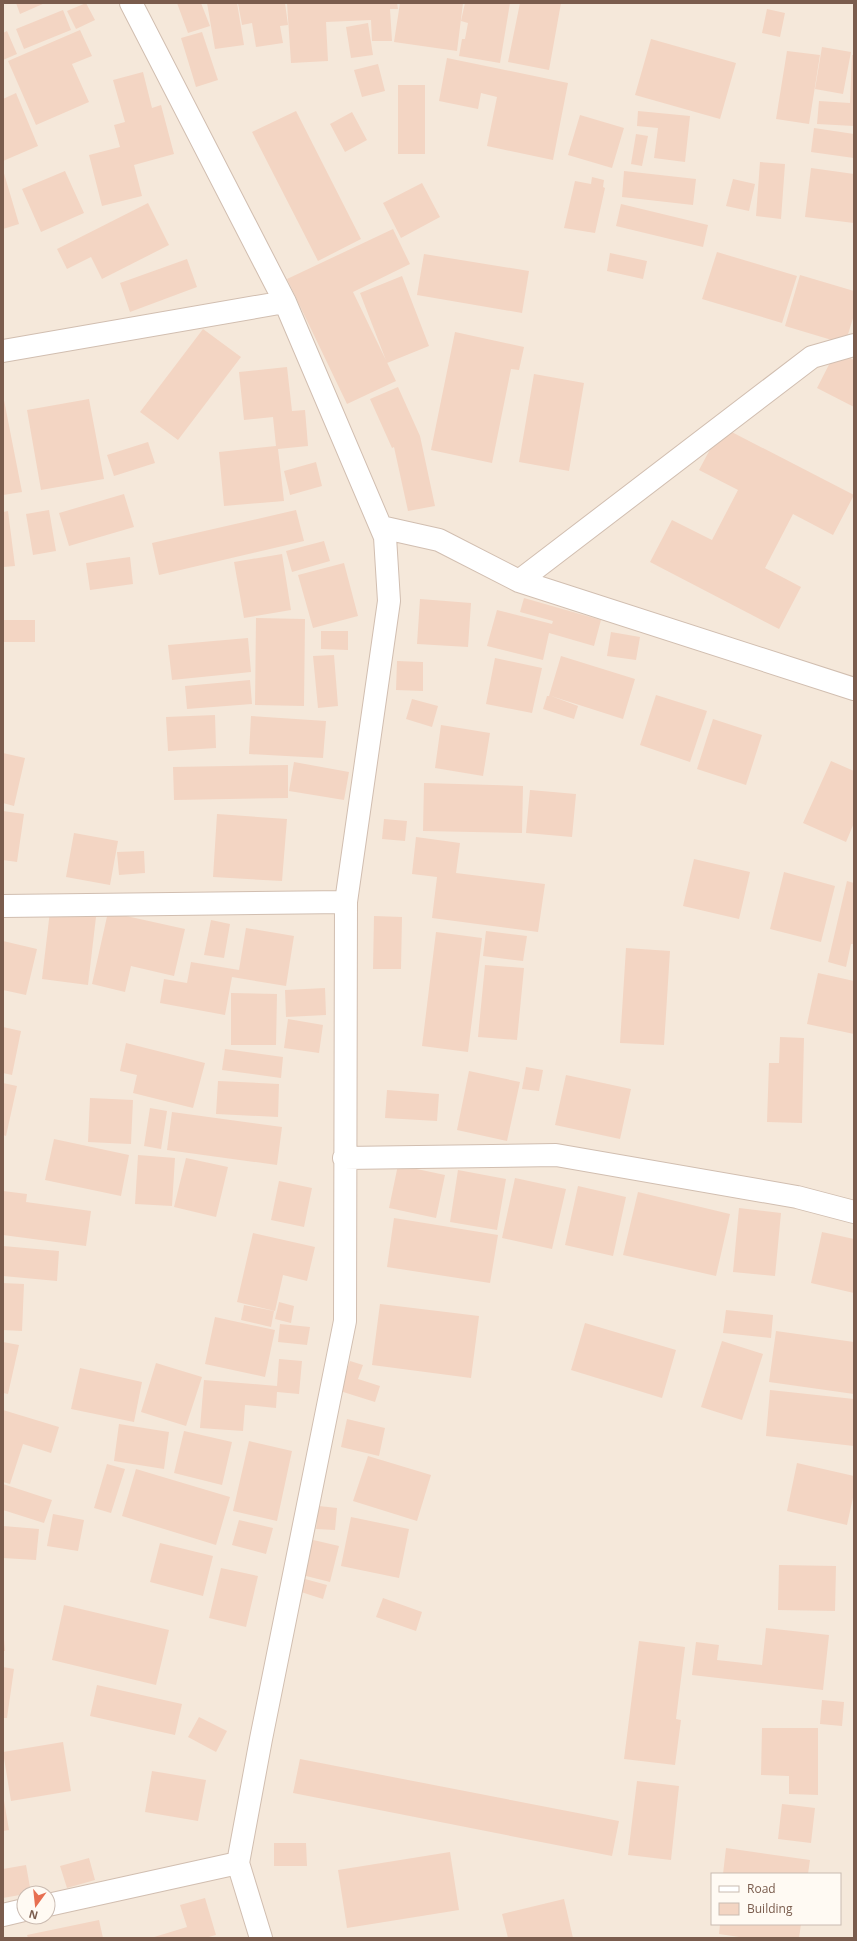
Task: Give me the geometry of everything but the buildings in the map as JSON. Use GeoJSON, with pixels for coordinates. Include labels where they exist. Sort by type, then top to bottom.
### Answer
{"type":"FeatureCollection","features":[{"type":"Feature","properties":{"kind":"street"},"geometry":{"type":"LineString","coordinates":[[131,3],[285,302],[385,537],[389,601],[346,902],[344,1158],[345,1321],[259,1747],[238,1863],[261,1938]]}},
{"type":"Feature","properties":{"kind":"street"},"geometry":{"type":"LineString","coordinates":[[3,351],[285,302]]}},
{"type":"Feature","properties":{"kind":"street"},"geometry":{"type":"LineString","coordinates":[[519,581],[812,356],[854,345]]}},
{"type":"Feature","properties":{"kind":"street"},"geometry":{"type":"LineString","coordinates":[[380,526],[439,540],[519,581],[854,689]]}},
{"type":"Feature","properties":{"kind":"street"},"geometry":{"type":"LineString","coordinates":[[3,906],[346,902]]}},
{"type":"Feature","properties":{"kind":"street"},"geometry":{"type":"LineString","coordinates":[[344,1158],[556,1155],[797,1197],[854,1212]]}},
{"type":"Feature","properties":{"kind":"street"},"geometry":{"type":"LineString","coordinates":[[56,1903],[238,1863]]}},
{"type":"Feature","properties":{"kind":"street"},"geometry":{"type":"LineString","coordinates":[[3,1915],[16,1912]]}},
{"type":"Feature","properties":{"kind":"shaded area"},"geometry":{"type":"Polygon","coordinates":[[[3,3],[854,3],[854,1938],[3,1938],[3,3]]]}}]}
